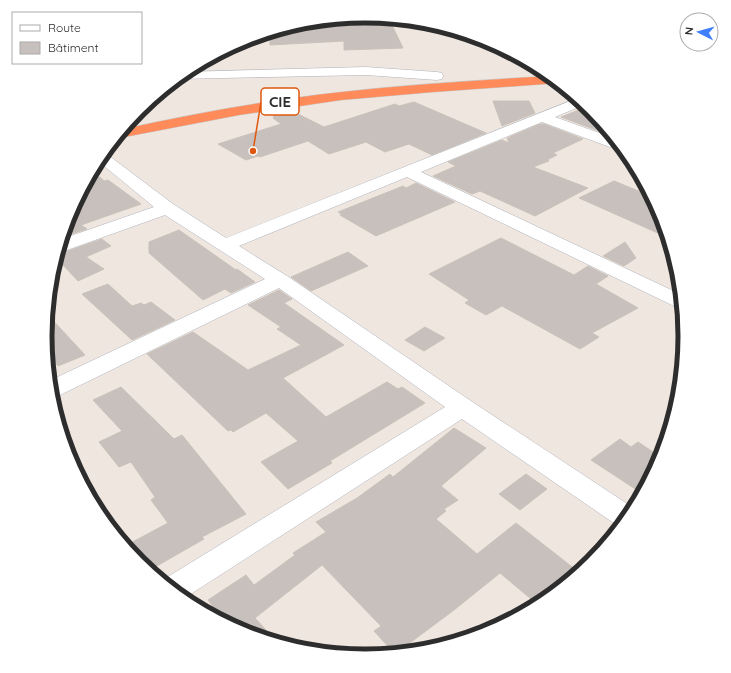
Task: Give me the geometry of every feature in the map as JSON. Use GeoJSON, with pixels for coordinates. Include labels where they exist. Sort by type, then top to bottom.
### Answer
{"type":"FeatureCollection","features":[{"type":"Feature","properties":{"kind":"highway"},"geometry":{"type":"LineString","coordinates":[[143,116],[171,110],[306,90],[437,76],[530,70]]}},
{"type":"Feature","properties":{"kind":"highway"},"geometry":{"type":"LineString","coordinates":[[128,132],[176,122],[311,100],[447,86],[546,81]]}},
{"type":"Feature","properties":{"kind":"street"},"geometry":{"type":"LineString","coordinates":[[192,76],[366,71],[437,76]]}},
{"type":"Feature","properties":{"kind":"street"},"geometry":{"type":"LineString","coordinates":[[227,244],[576,104]]}},
{"type":"Feature","properties":{"kind":"street"},"geometry":{"type":"LineString","coordinates":[[542,117],[611,143]]}},
{"type":"Feature","properties":{"kind":"street"},"geometry":{"type":"LineString","coordinates":[[106,160],[167,208],[227,244],[462,407],[623,515]]}},
{"type":"Feature","properties":{"kind":"street"},"geometry":{"type":"LineString","coordinates":[[407,171],[676,301]]}},
{"type":"Feature","properties":{"kind":"street"},"geometry":{"type":"LineString","coordinates":[[67,244],[167,208]]}},
{"type":"Feature","properties":{"kind":"street"},"geometry":{"type":"LineString","coordinates":[[56,387],[280,280]]}},
{"type":"Feature","properties":{"kind":"street"},"geometry":{"type":"LineString","coordinates":[[177,587],[462,407]]}},
{"type":"Feature","properties":{"kind":"building"},"geometry":{"type":"Polygon","coordinates":[[[366,23],[392,25],[403,48],[344,50],[344,41],[270,45],[270,38],[304,29],[366,23]]]}},
{"type":"Feature","properties":{"kind":"building"},"geometry":{"type":"Polygon","coordinates":[[[493,101],[529,101],[535,113],[502,126],[493,101]]]}},
{"type":"Feature","properties":{"kind":"building"},"geometry":{"type":"Polygon","coordinates":[[[414,102],[486,133],[432,155],[409,144],[385,152],[366,142],[329,154],[308,141],[260,157],[258,156],[246,160],[218,144],[281,124],[273,118],[277,111],[288,109],[324,127],[395,104],[399,106],[414,102]]]}},
{"type":"Feature","properties":{"kind":"building"},"geometry":{"type":"Polygon","coordinates":[[[581,109],[601,130],[599,131],[561,117],[581,109]]]}},
{"type":"Feature","properties":{"kind":"building"},"geometry":{"type":"Polygon","coordinates":[[[540,124],[544,124],[583,139],[553,153],[557,155],[547,160],[549,161],[533,167],[588,188],[535,216],[480,191],[472,194],[433,176],[456,166],[448,162],[502,140],[509,143],[507,138],[540,124]]]}},
{"type":"Feature","properties":{"kind":"building"},"geometry":{"type":"Polygon","coordinates":[[[100,177],[104,181],[108,180],[141,204],[81,225],[87,229],[70,235],[84,198],[95,179],[100,177]]]}},
{"type":"Feature","properties":{"kind":"building"},"geometry":{"type":"Polygon","coordinates":[[[614,181],[645,194],[662,235],[579,198],[614,181]]]}},
{"type":"Feature","properties":{"kind":"building"},"geometry":{"type":"Polygon","coordinates":[[[416,183],[455,202],[376,236],[340,215],[342,214],[338,212],[403,186],[406,188],[416,183]]]}},
{"type":"Feature","properties":{"kind":"building"},"geometry":{"type":"Polygon","coordinates":[[[179,230],[255,282],[231,293],[225,289],[203,300],[149,253],[149,242],[179,230]]]}},
{"type":"Feature","properties":{"kind":"building"},"geometry":{"type":"Polygon","coordinates":[[[501,238],[574,275],[588,266],[608,276],[596,284],[638,308],[592,333],[599,337],[580,349],[502,306],[486,315],[465,303],[469,300],[429,274],[501,238]]]}},
{"type":"Feature","properties":{"kind":"building"},"geometry":{"type":"Polygon","coordinates":[[[102,239],[111,246],[86,257],[104,269],[78,281],[63,265],[60,266],[64,251],[102,239]]]}},
{"type":"Feature","properties":{"kind":"building"},"geometry":{"type":"Polygon","coordinates":[[[625,242],[636,258],[624,266],[603,256],[625,242]]]}},
{"type":"Feature","properties":{"kind":"building"},"geometry":{"type":"Polygon","coordinates":[[[348,252],[368,266],[311,291],[291,277],[348,252]]]}},
{"type":"Feature","properties":{"kind":"building"},"geometry":{"type":"Polygon","coordinates":[[[108,284],[132,306],[141,303],[144,305],[151,302],[175,320],[132,340],[82,294],[108,284]]]}},
{"type":"Feature","properties":{"kind":"building"},"geometry":{"type":"Polygon","coordinates":[[[279,290],[292,299],[284,303],[344,345],[283,378],[326,417],[387,382],[398,389],[402,387],[425,403],[330,461],[332,463],[288,489],[261,462],[298,441],[266,413],[233,432],[231,430],[228,431],[147,354],[193,332],[248,370],[301,345],[277,329],[281,327],[248,305],[279,290]]]}},
{"type":"Feature","properties":{"kind":"building"},"geometry":{"type":"Polygon","coordinates":[[[53,320],[85,355],[58,366],[53,361],[53,320]]]}},
{"type":"Feature","properties":{"kind":"building"},"geometry":{"type":"Polygon","coordinates":[[[425,327],[445,338],[424,351],[405,340],[425,327]]]}},
{"type":"Feature","properties":{"kind":"building"},"geometry":{"type":"Polygon","coordinates":[[[121,387],[174,439],[182,435],[246,514],[202,537],[204,539],[154,567],[130,543],[168,523],[151,500],[155,497],[131,462],[119,467],[99,442],[122,431],[93,400],[121,387]]]}},
{"type":"Feature","properties":{"kind":"building"},"geometry":{"type":"Polygon","coordinates":[[[454,428],[486,448],[441,486],[458,500],[444,509],[446,511],[436,519],[477,554],[516,523],[575,569],[533,601],[500,573],[404,647],[390,649],[374,631],[381,626],[322,565],[255,618],[270,635],[246,626],[219,613],[208,600],[246,575],[254,585],[295,555],[293,553],[326,532],[316,522],[357,498],[390,474],[393,477],[454,428]]]}},
{"type":"Feature","properties":{"kind":"building"},"geometry":{"type":"Polygon","coordinates":[[[620,439],[631,447],[638,442],[656,454],[638,491],[591,460],[620,439]]]}},
{"type":"Feature","properties":{"kind":"building"},"geometry":{"type":"Polygon","coordinates":[[[526,474],[547,489],[520,510],[499,494],[526,474]]]}},
{"type":"Feature","properties":{"kind":"place","name":"CIE"},"geometry":{"type":"Point","coordinates":[253,151]}}]}
